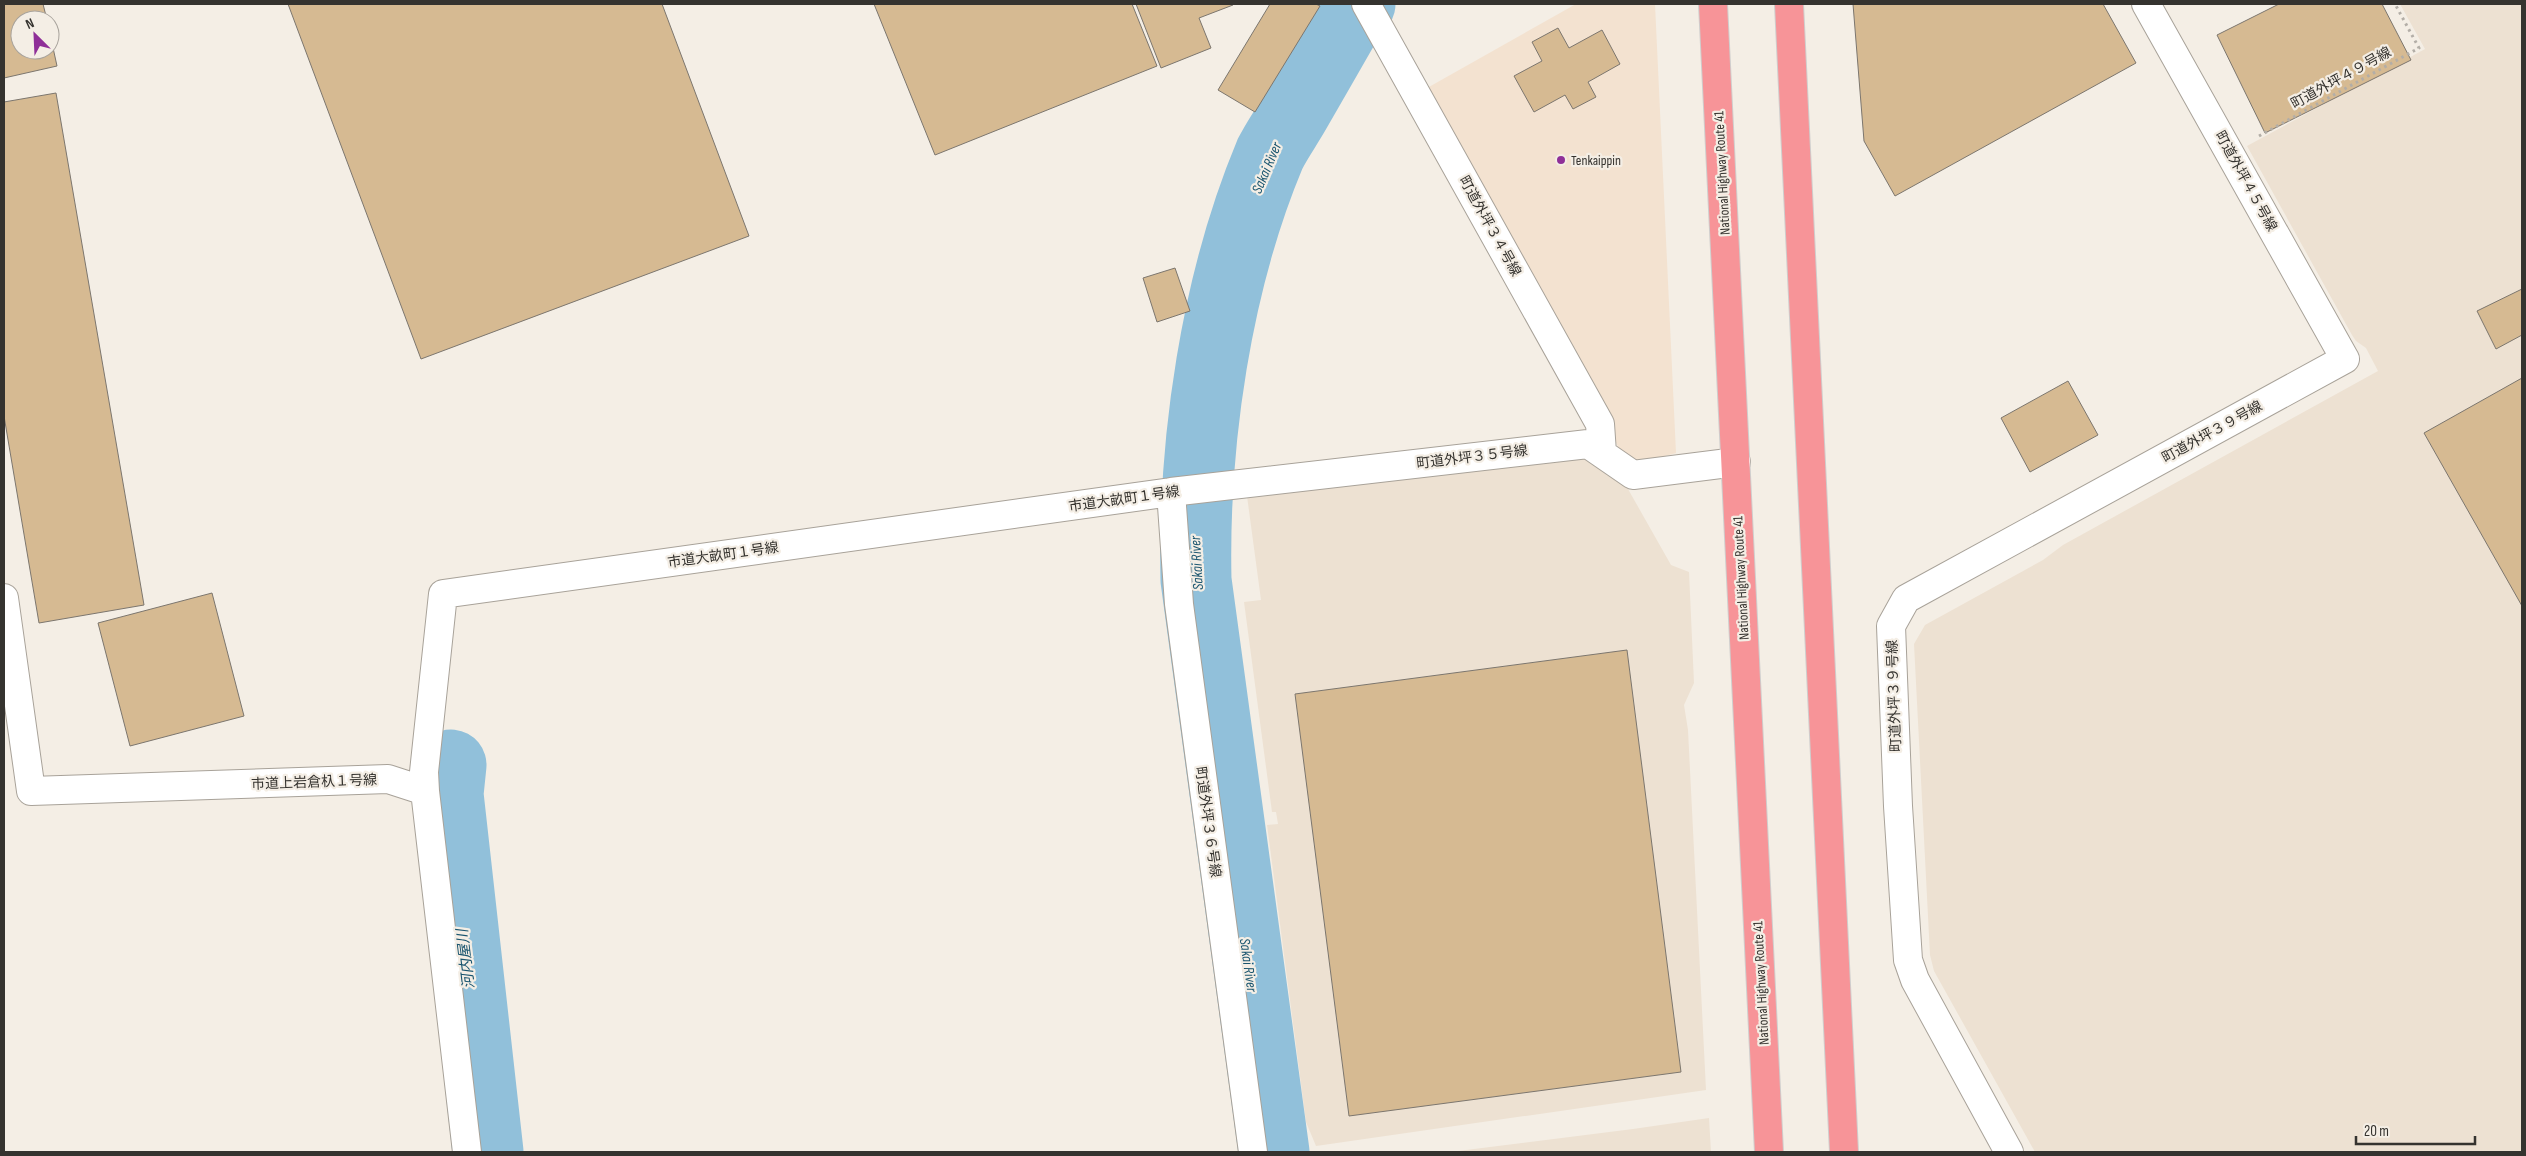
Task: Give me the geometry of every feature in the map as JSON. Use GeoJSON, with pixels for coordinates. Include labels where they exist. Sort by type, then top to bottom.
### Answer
{"type":"FeatureCollection","features":[{"type":"Feature","properties":{"kind":"highway","name":"National Highway Route 41"},"geometry":{"type":"LineString","coordinates":[[1713,4],[1769,1152]]}},
{"type":"Feature","properties":{"kind":"highway"},"geometry":{"type":"LineString","coordinates":[[1789,4],[1844,1152]]}},
{"type":"Feature","properties":{"kind":"street","name":"町道外坪４５号線"},"geometry":{"type":"LineString","coordinates":[[2146,4],[2345,359]]}},
{"type":"Feature","properties":{"kind":"street","name":"町道外坪３４号線"},"geometry":{"type":"LineString","coordinates":[[1371,12],[1600,424],[1602,453]]}},
{"type":"Feature","properties":{"kind":"street","name":"町道外坪３９号線"},"geometry":{"type":"LineString","coordinates":[[2009,1152],[1915,980],[1908,960],[1898,806],[1891,626],[1906,599],[2345,359]]}},
{"type":"Feature","properties":{"kind":"street","name":"町道外坪３５号線"},"geometry":{"type":"LineString","coordinates":[[1191,490],[1588,444],[1633,475],[1736,462]]}},
{"type":"Feature","properties":{"kind":"street","name":"市道大畝町１号線"},"geometry":{"type":"LineString","coordinates":[[425,771],[443,594],[1191,490]]}},
{"type":"Feature","properties":{"kind":"street","name":"町道外坪３６号線"},"geometry":{"type":"LineString","coordinates":[[1191,490],[1179,604],[1253,1152]]}},
{"type":"Feature","properties":{"kind":"street","name":"市道上岩倉杁１号線"},"geometry":{"type":"LineString","coordinates":[[4,598],[31,791],[388,779],[425,771]]}},
{"type":"Feature","properties":{"kind":"street"},"geometry":{"type":"LineString","coordinates":[[425,771],[467,1152]]}},
{"type":"Feature","properties":{"kind":"path","name":"町道外坪４９号線"},"geometry":{"type":"LineString","coordinates":[[2230,152],[2419,48],[2395,4]]}},
{"type":"Feature","properties":{"kind":"shaded area","name":"Tenkaippin"},"geometry":{"type":"Polygon","coordinates":[[[1576,4],[1655,4],[1676,453],[1629,466],[1420,92],[1576,4]]]}},
{"type":"Feature","properties":{"kind":"shaded area"},"geometry":{"type":"Polygon","coordinates":[[[2400,4],[2522,4],[2522,1152],[2035,1152],[1934,971],[1930,955],[1914,644],[1925,625],[2043,560],[2063,545],[2378,371],[2366,348],[2356,341],[2352,335],[2247,146],[2425,49],[2400,4]]]}},
{"type":"Feature","properties":{"kind":"shaded area"},"geometry":{"type":"Polygon","coordinates":[[[1580,456],[1628,489],[1671,565],[1689,572],[1694,683],[1684,705],[1688,730],[1706,1090],[1316,1146],[1306,1122],[1267,825],[1278,824],[1276,812],[1272,812],[1244,602],[1261,600],[1247,496],[1580,456]]]}},
{"type":"Feature","properties":{"kind":"shaded area"},"geometry":{"type":"Polygon","coordinates":[[[1709,1118],[1711,1152],[1450,1152],[1633,1129],[1709,1118]]]}},
{"type":"Feature","properties":{"kind":"building"},"geometry":{"type":"Polygon","coordinates":[[[4,4],[43,4],[44,10],[10,10],[10,60],[56,60],[57,66],[4,78],[4,4]]]}},
{"type":"Feature","properties":{"kind":"building"},"geometry":{"type":"Polygon","coordinates":[[[288,4],[662,4],[749,236],[421,359],[288,4]]]}},
{"type":"Feature","properties":{"kind":"building"},"geometry":{"type":"Polygon","coordinates":[[[874,4],[1132,4],[1157,66],[935,155],[874,4]]]}},
{"type":"Feature","properties":{"kind":"building"},"geometry":{"type":"Polygon","coordinates":[[[1136,4],[1233,5],[1199,18],[1211,48],[1161,68],[1136,4]]]}},
{"type":"Feature","properties":{"kind":"building"},"geometry":{"type":"Polygon","coordinates":[[[1270,4],[1316,4],[1320,6],[1255,112],[1218,90],[1270,4]]]}},
{"type":"Feature","properties":{"kind":"building"},"geometry":{"type":"Polygon","coordinates":[[[1853,4],[2103,4],[2136,63],[1895,196],[1864,141],[1853,4]]]}},
{"type":"Feature","properties":{"kind":"building"},"geometry":{"type":"Polygon","coordinates":[[[2279,4],[2382,4],[2411,60],[2265,133],[2217,35],[2279,4]]]}},
{"type":"Feature","properties":{"kind":"building"},"geometry":{"type":"Polygon","coordinates":[[[1558,28],[1569,48],[1602,30],[1620,64],[1588,82],[1596,97],[1573,109],[1565,95],[1534,112],[1514,76],[1542,61],[1532,42],[1558,28]]]}},
{"type":"Feature","properties":{"kind":"building"},"geometry":{"type":"Polygon","coordinates":[[[56,93],[144,605],[39,623],[4,416],[4,102],[56,93]]]}},
{"type":"Feature","properties":{"kind":"building"},"geometry":{"type":"Polygon","coordinates":[[[1175,268],[1190,311],[1157,322],[1143,278],[1175,268]]]}},
{"type":"Feature","properties":{"kind":"building"},"geometry":{"type":"Polygon","coordinates":[[[2522,289],[2522,335],[2496,349],[2477,311],[2522,289]]]}},
{"type":"Feature","properties":{"kind":"building"},"geometry":{"type":"Polygon","coordinates":[[[2522,378],[2522,606],[2424,433],[2522,378]]]}},
{"type":"Feature","properties":{"kind":"building"},"geometry":{"type":"Polygon","coordinates":[[[2068,381],[2098,435],[2030,472],[2001,418],[2068,381]]]}},
{"type":"Feature","properties":{"kind":"building"},"geometry":{"type":"Polygon","coordinates":[[[212,593],[244,716],[130,746],[98,623],[212,593]]]}},
{"type":"Feature","properties":{"kind":"building"},"geometry":{"type":"Polygon","coordinates":[[[1627,650],[1681,1072],[1349,1116],[1295,694],[1627,650]]]}},
{"type":"Feature","properties":{"kind":"waterway","name":"Sakai River"},"geometry":{"type":"LineString","coordinates":[[1274,1152],[1196,580],[1199,473],[1204,418],[1222,309],[1235,255],[1251,204],[1270,154],[1346,23],[1360,4]]}},
{"type":"Feature","properties":{"kind":"waterway","name":"河内屋川"},"geometry":{"type":"LineString","coordinates":[[451,765],[448,794],[488,1152]]}},
{"type":"Feature","properties":{"kind":"place","name":"Tenkaippin"},"geometry":{"type":"Point","coordinates":[1561,160]}}]}
